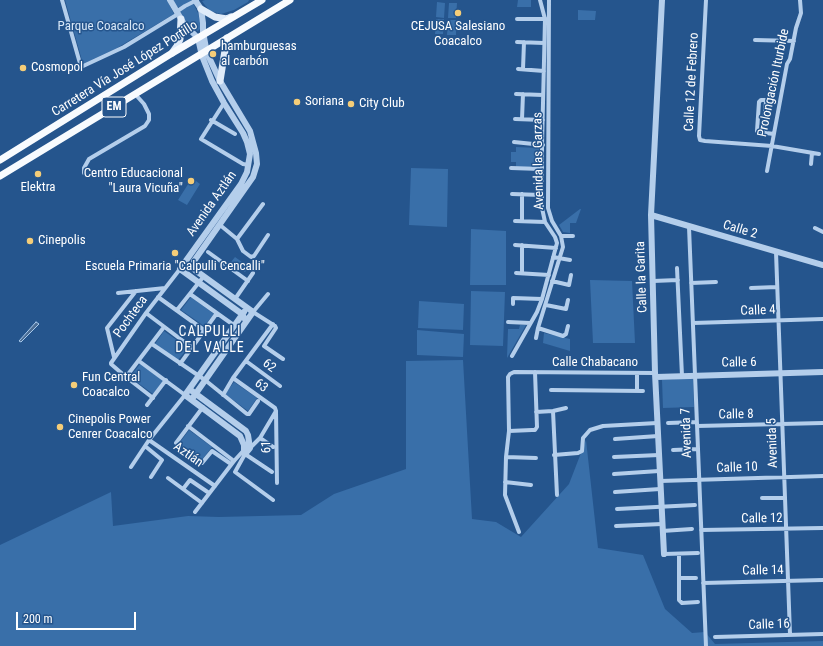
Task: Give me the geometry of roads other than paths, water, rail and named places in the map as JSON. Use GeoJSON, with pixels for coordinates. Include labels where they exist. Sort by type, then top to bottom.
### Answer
{"type":"FeatureCollection","features":[{"type":"Feature","properties":{"kind":"main road","name":"Carretera Vía José López Portillo"},"geometry":{"type":"LineString","coordinates":[[0,160],[200,36],[262,0]]}},
{"type":"Feature","properties":{"kind":"main road","name":"Carretera Vía José López Portillo"},"geometry":{"type":"LineString","coordinates":[[0,176],[290,0]]}},
{"type":"Feature","properties":{"kind":"main road"},"geometry":{"type":"LineString","coordinates":[[201,9],[210,15],[222,19],[227,19],[239,14]]}},
{"type":"Feature","properties":{"kind":"main road"},"geometry":{"type":"LineString","coordinates":[[169,55],[177,46],[180,39],[178,15]]}},
{"type":"Feature","properties":{"kind":"main road"},"geometry":{"type":"LineString","coordinates":[[217,83],[227,38]]}},
{"type":"Feature","properties":{"kind":"street"},"geometry":{"type":"LineString","coordinates":[[62,0],[81,67],[124,48],[178,15],[185,6],[196,0],[201,9]]}},
{"type":"Feature","properties":{"kind":"street"},"geometry":{"type":"LineString","coordinates":[[170,0],[178,15],[190,31],[200,36]]}},
{"type":"Feature","properties":{"kind":"street","name":"Avenida las Garzas"},"geometry":{"type":"LineString","coordinates":[[540,0],[547,19],[546,85],[548,208],[552,221],[561,236]]}},
{"type":"Feature","properties":{"kind":"street","name":"Avenida las Garzas"},"geometry":{"type":"LineString","coordinates":[[549,0],[544,43],[544,71],[546,85],[543,95],[542,208],[545,222],[555,238],[556,248]]}},
{"type":"Feature","properties":{"kind":"street","name":"Calle la Garita"},"geometry":{"type":"LineString","coordinates":[[662,0],[651,215],[660,489],[664,554]]}},
{"type":"Feature","properties":{"kind":"street","name":"Calle 12 de Febrero"},"geometry":{"type":"LineString","coordinates":[[706,0],[700,140],[772,146]]}},
{"type":"Feature","properties":{"kind":"street","name":"Prolongación Iturbide"},"geometry":{"type":"LineString","coordinates":[[767,171],[787,64],[790,59],[801,13],[800,0]]}},
{"type":"Feature","properties":{"kind":"street","name":"Avenida Aztlán"},"geometry":{"type":"LineString","coordinates":[[201,9],[200,36],[204,52],[224,103],[247,142],[250,154],[249,165],[241,184],[196,252],[194,265],[195,270],[253,312]]}},
{"type":"Feature","properties":{"kind":"street"},"geometry":{"type":"LineString","coordinates":[[517,18],[547,19]]}},
{"type":"Feature","properties":{"kind":"street"},"geometry":{"type":"LineString","coordinates":[[755,40],[794,40]]}},
{"type":"Feature","properties":{"kind":"street"},"geometry":{"type":"LineString","coordinates":[[517,42],[544,43]]}},
{"type":"Feature","properties":{"kind":"street"},"geometry":{"type":"LineString","coordinates":[[523,69],[524,42]]}},
{"type":"Feature","properties":{"kind":"street"},"geometry":{"type":"LineString","coordinates":[[518,69],[544,71]]}},
{"type":"Feature","properties":{"kind":"street","name":"Avenida Aztlán"},"geometry":{"type":"LineString","coordinates":[[180,269],[220,225],[253,177],[257,164],[256,153],[250,131],[217,83]]}},
{"type":"Feature","properties":{"kind":"street"},"geometry":{"type":"LineString","coordinates":[[84,173],[84,168],[89,158],[145,126],[149,120],[149,114],[144,104],[135,93]]}},
{"type":"Feature","properties":{"kind":"street"},"geometry":{"type":"LineString","coordinates":[[516,94],[543,95]]}},
{"type":"Feature","properties":{"kind":"street"},"geometry":{"type":"LineString","coordinates":[[522,119],[523,94]]}},
{"type":"Feature","properties":{"kind":"street"},"geometry":{"type":"LineString","coordinates":[[763,132],[765,100],[761,100],[759,102],[757,131],[774,134]]}},
{"type":"Feature","properties":{"kind":"street"},"geometry":{"type":"LineString","coordinates":[[224,103],[211,120],[201,138],[243,164],[249,165]]}},
{"type":"Feature","properties":{"kind":"street"},"geometry":{"type":"LineString","coordinates":[[515,119],[543,120]]}},
{"type":"Feature","properties":{"kind":"street"},"geometry":{"type":"LineString","coordinates":[[211,120],[235,134]]}},
{"type":"Feature","properties":{"kind":"street"},"geometry":{"type":"LineString","coordinates":[[514,142],[548,145]]}},
{"type":"Feature","properties":{"kind":"street"},"geometry":{"type":"LineString","coordinates":[[772,146],[819,154]]}},
{"type":"Feature","properties":{"kind":"street"},"geometry":{"type":"LineString","coordinates":[[811,164],[812,153]]}},
{"type":"Feature","properties":{"kind":"street"},"geometry":{"type":"LineString","coordinates":[[511,168],[542,169]]}},
{"type":"Feature","properties":{"kind":"street"},"geometry":{"type":"LineString","coordinates":[[512,194],[542,195]]}},
{"type":"Feature","properties":{"kind":"street"},"geometry":{"type":"LineString","coordinates":[[522,194],[522,221]]}},
{"type":"Feature","properties":{"kind":"street"},"geometry":{"type":"LineString","coordinates":[[238,239],[263,204]]}},
{"type":"Feature","properties":{"kind":"street","name":"Calle 2"},"geometry":{"type":"LineString","coordinates":[[651,215],[823,265]]}},
{"type":"Feature","properties":{"kind":"street"},"geometry":{"type":"LineString","coordinates":[[515,221],[545,222]]}},
{"type":"Feature","properties":{"kind":"street"},"geometry":{"type":"LineString","coordinates":[[220,225],[238,239],[243,251],[253,257],[268,235]]}},
{"type":"Feature","properties":{"kind":"street","name":"Avenida 7"},"geometry":{"type":"LineString","coordinates":[[689,227],[706,646]]}},
{"type":"Feature","properties":{"kind":"street"},"geometry":{"type":"LineString","coordinates":[[815,228],[823,232]]}},
{"type":"Feature","properties":{"kind":"street"},"geometry":{"type":"LineString","coordinates":[[536,338],[563,247],[561,236],[573,236]]}},
{"type":"Feature","properties":{"kind":"street"},"geometry":{"type":"LineString","coordinates":[[512,356],[537,312],[550,275],[556,248],[515,245]]}},
{"type":"Feature","properties":{"kind":"street"},"geometry":{"type":"LineString","coordinates":[[522,245],[522,273]]}},
{"type":"Feature","properties":{"kind":"street"},"geometry":{"type":"LineString","coordinates":[[208,252],[248,281]]}},
{"type":"Feature","properties":{"kind":"street","name":"Avenida 5"},"geometry":{"type":"LineString","coordinates":[[776,252],[790,634]]}},
{"type":"Feature","properties":{"kind":"street"},"geometry":{"type":"LineString","coordinates":[[553,257],[570,260]]}},
{"type":"Feature","properties":{"kind":"street"},"geometry":{"type":"LineString","coordinates":[[677,268],[682,376]]}},
{"type":"Feature","properties":{"kind":"street"},"geometry":{"type":"LineString","coordinates":[[180,269],[242,314],[246,321]]}},
{"type":"Feature","properties":{"kind":"street","name":"Pochteca"},"geometry":{"type":"LineString","coordinates":[[126,377],[111,364],[114,357],[158,296],[180,269]]}},
{"type":"Feature","properties":{"kind":"street"},"geometry":{"type":"LineString","coordinates":[[235,299],[253,273]]}},
{"type":"Feature","properties":{"kind":"street"},"geometry":{"type":"LineString","coordinates":[[516,273],[550,275]]}},
{"type":"Feature","properties":{"kind":"street"},"geometry":{"type":"LineString","coordinates":[[552,281],[569,285],[571,275]]}},
{"type":"Feature","properties":{"kind":"street"},"geometry":{"type":"LineString","coordinates":[[177,310],[204,276]]}},
{"type":"Feature","properties":{"kind":"street"},"geometry":{"type":"LineString","coordinates":[[653,281],[678,280]]}},
{"type":"Feature","properties":{"kind":"street"},"geometry":{"type":"LineString","coordinates":[[691,283],[716,282]]}},
{"type":"Feature","properties":{"kind":"street"},"geometry":{"type":"LineString","coordinates":[[751,288],[777,287]]}},
{"type":"Feature","properties":{"kind":"street","name":"Pochteca"},"geometry":{"type":"LineString","coordinates":[[118,293],[165,288]]}},
{"type":"Feature","properties":{"kind":"street","name":"Pochteca"},"geometry":{"type":"LineString","coordinates":[[114,357],[107,328],[136,291]]}},
{"type":"Feature","properties":{"kind":"street"},"geometry":{"type":"LineString","coordinates":[[190,294],[240,330]]}},
{"type":"Feature","properties":{"kind":"street"},"geometry":{"type":"LineString","coordinates":[[194,396],[246,321],[268,294]]}},
{"type":"Feature","properties":{"kind":"street"},"geometry":{"type":"LineString","coordinates":[[158,296],[204,330]]}},
{"type":"Feature","properties":{"kind":"street"},"geometry":{"type":"LineString","coordinates":[[512,304],[513,298],[542,299]]}},
{"type":"Feature","properties":{"kind":"street"},"geometry":{"type":"LineString","coordinates":[[546,305],[566,309],[568,300]]}},
{"type":"Feature","properties":{"kind":"street"},"geometry":{"type":"LineString","coordinates":[[131,467],[145,446],[190,389],[247,308]]}},
{"type":"Feature","properties":{"kind":"street"},"geometry":{"type":"LineString","coordinates":[[253,312],[273,324],[276,328],[264,346],[283,359]]}},
{"type":"Feature","properties":{"kind":"street"},"geometry":{"type":"LineString","coordinates":[[537,312],[542,315]]}},
{"type":"Feature","properties":{"kind":"street"},"geometry":{"type":"LineString","coordinates":[[146,313],[191,347]]}},
{"type":"Feature","properties":{"kind":"street"},"geometry":{"type":"LineString","coordinates":[[180,364],[217,313]]}},
{"type":"Feature","properties":{"kind":"street","name":"Calle 4"},"geometry":{"type":"LineString","coordinates":[[693,323],[823,319]]}},
{"type":"Feature","properties":{"kind":"street"},"geometry":{"type":"LineString","coordinates":[[508,322],[530,323]]}},
{"type":"Feature","properties":{"kind":"street"},"geometry":{"type":"LineString","coordinates":[[223,395],[233,378],[273,324]]}},
{"type":"Feature","properties":{"kind":"street"},"geometry":{"type":"LineString","coordinates":[[538,328],[563,336],[566,334],[568,326]]}},
{"type":"Feature","properties":{"kind":"street"},"geometry":{"type":"LineString","coordinates":[[153,398],[126,377],[164,327]]}},
{"type":"Feature","properties":{"kind":"street"},"geometry":{"type":"LineString","coordinates":[[152,344],[205,380],[248,414],[258,401]]}},
{"type":"Feature","properties":{"kind":"street"},"geometry":{"type":"LineString","coordinates":[[139,361],[185,395],[194,396],[246,431],[250,448]]}},
{"type":"Feature","properties":{"kind":"street","name":"62"},"geometry":{"type":"LineString","coordinates":[[246,361],[280,386]]}},
{"type":"Feature","properties":{"kind":"street","name":"Calle Chabacano"},"geometry":{"type":"LineString","coordinates":[[535,372],[535,430],[509,431],[508,377],[514,372],[535,372],[637,373],[656,375]]}},
{"type":"Feature","properties":{"kind":"street","name":"Calle 6"},"geometry":{"type":"LineString","coordinates":[[656,375],[682,376],[823,372]]}},
{"type":"Feature","properties":{"kind":"street"},"geometry":{"type":"LineString","coordinates":[[637,373],[637,391]]}},
{"type":"Feature","properties":{"kind":"street","name":"63"},"geometry":{"type":"LineString","coordinates":[[233,378],[276,411]]}},
{"type":"Feature","properties":{"kind":"street"},"geometry":{"type":"LineString","coordinates":[[147,405],[166,380]]}},
{"type":"Feature","properties":{"kind":"street"},"geometry":{"type":"LineString","coordinates":[[190,389],[202,407],[240,436],[245,452],[235,472],[272,500]]}},
{"type":"Feature","properties":{"kind":"street"},"geometry":{"type":"LineString","coordinates":[[551,390],[643,391]]}},
{"type":"Feature","properties":{"kind":"street","name":"Aztlán"},"geometry":{"type":"LineString","coordinates":[[176,442],[202,407]]}},
{"type":"Feature","properties":{"kind":"street"},"geometry":{"type":"LineString","coordinates":[[536,412],[553,411],[566,408]]}},
{"type":"Feature","properties":{"kind":"street"},"geometry":{"type":"LineString","coordinates":[[195,512],[232,463],[260,438],[276,411]]}},
{"type":"Feature","properties":{"kind":"street","name":"61"},"geometry":{"type":"LineString","coordinates":[[276,411],[278,483]]}},
{"type":"Feature","properties":{"kind":"street"},"geometry":{"type":"LineString","coordinates":[[553,411],[557,495]]}},
{"type":"Feature","properties":{"kind":"street"},"geometry":{"type":"LineString","coordinates":[[554,455],[578,453],[582,451],[584,438],[590,430],[603,426],[658,423]]}},
{"type":"Feature","properties":{"kind":"street","name":"Calle 8"},"geometry":{"type":"LineString","coordinates":[[668,423],[823,423]]}},
{"type":"Feature","properties":{"kind":"street","name":"Aztlán"},"geometry":{"type":"LineString","coordinates":[[188,426],[232,463]]}},
{"type":"Feature","properties":{"kind":"street"},"geometry":{"type":"LineString","coordinates":[[509,431],[506,457],[505,495],[519,532]]}},
{"type":"Feature","properties":{"kind":"street"},"geometry":{"type":"LineString","coordinates":[[615,439],[658,436]]}},
{"type":"Feature","properties":{"kind":"street"},"geometry":{"type":"LineString","coordinates":[[260,438],[273,447]]}},
{"type":"Feature","properties":{"kind":"street","name":"Aztlán"},"geometry":{"type":"LineString","coordinates":[[150,440],[215,486]]}},
{"type":"Feature","properties":{"kind":"street","name":"Aztlán"},"geometry":{"type":"LineString","coordinates":[[145,446],[162,460],[151,477]]}},
{"type":"Feature","properties":{"kind":"street"},"geometry":{"type":"LineString","coordinates":[[673,450],[698,449]]}},
{"type":"Feature","properties":{"kind":"street","name":"Aztlán"},"geometry":{"type":"LineString","coordinates":[[202,463],[212,451],[232,463]]}},
{"type":"Feature","properties":{"kind":"street"},"geometry":{"type":"LineString","coordinates":[[245,452],[272,472]]}},
{"type":"Feature","properties":{"kind":"street"},"geometry":{"type":"LineString","coordinates":[[614,457],[659,455]]}},
{"type":"Feature","properties":{"kind":"street"},"geometry":{"type":"LineString","coordinates":[[506,457],[536,458]]}},
{"type":"Feature","properties":{"kind":"street"},"geometry":{"type":"LineString","coordinates":[[614,474],[660,471]]}},
{"type":"Feature","properties":{"kind":"street","name":"Calle 10"},"geometry":{"type":"LineString","coordinates":[[660,481],[823,476]]}},
{"type":"Feature","properties":{"kind":"street"},"geometry":{"type":"LineString","coordinates":[[168,478],[202,503]]}},
{"type":"Feature","properties":{"kind":"street","name":"Aztlán"},"geometry":{"type":"LineString","coordinates":[[183,489],[190,480],[209,493]]}},
{"type":"Feature","properties":{"kind":"street"},"geometry":{"type":"LineString","coordinates":[[505,482],[531,485]]}},
{"type":"Feature","properties":{"kind":"street"},"geometry":{"type":"LineString","coordinates":[[615,492],[660,489]]}},
{"type":"Feature","properties":{"kind":"street"},"geometry":{"type":"LineString","coordinates":[[762,498],[785,498]]}},
{"type":"Feature","properties":{"kind":"street"},"geometry":{"type":"LineString","coordinates":[[617,509],[695,505]]}},
{"type":"Feature","properties":{"kind":"street"},"geometry":{"type":"LineString","coordinates":[[616,526],[662,524]]}},
{"type":"Feature","properties":{"kind":"street","name":"Calle 12"},"geometry":{"type":"LineString","coordinates":[[701,530],[823,528]]}},
{"type":"Feature","properties":{"kind":"street"},"geometry":{"type":"LineString","coordinates":[[662,531],[692,530]]}},
{"type":"Feature","properties":{"kind":"street"},"geometry":{"type":"LineString","coordinates":[[664,554],[698,553]]}},
{"type":"Feature","properties":{"kind":"street"},"geometry":{"type":"LineString","coordinates":[[679,554],[680,602],[698,602]]}},
{"type":"Feature","properties":{"kind":"street"},"geometry":{"type":"LineString","coordinates":[[679,578],[696,578]]}},
{"type":"Feature","properties":{"kind":"street","name":"Calle 14"},"geometry":{"type":"LineString","coordinates":[[703,583],[823,580]]}},
{"type":"Feature","properties":{"kind":"street","name":"Calle 16"},"geometry":{"type":"LineString","coordinates":[[715,637],[823,634]]}},
{"type":"Feature","properties":{"kind":"place","name":"CEJUSA Salesiano Coacalco"},"geometry":{"type":"Point","coordinates":[458,13]}},
{"type":"Feature","properties":{"kind":"place","name":"hamburguesas al carbón"},"geometry":{"type":"Point","coordinates":[213,54]}},
{"type":"Feature","properties":{"kind":"place","name":"Cosmopol"},"geometry":{"type":"Point","coordinates":[23,68]}},
{"type":"Feature","properties":{"kind":"place","name":"Soriana"},"geometry":{"type":"Point","coordinates":[297,102]}},
{"type":"Feature","properties":{"kind":"place","name":"City Club"},"geometry":{"type":"Point","coordinates":[351,104]}},
{"type":"Feature","properties":{"kind":"place","name":"Elektra"},"geometry":{"type":"Point","coordinates":[38,174]}},
{"type":"Feature","properties":{"kind":"place","name":"Centro Educacional \"Laura Vicuña\""},"geometry":{"type":"Point","coordinates":[191,181]}},
{"type":"Feature","properties":{"kind":"place","name":"Cinepolis"},"geometry":{"type":"Point","coordinates":[30,241]}},
{"type":"Feature","properties":{"kind":"place","name":"Escuela Primaria \"Calpulli Cencalli\""},"geometry":{"type":"Point","coordinates":[175,253]}},
{"type":"Feature","properties":{"kind":"place","name":"Fun Central Coacalco"},"geometry":{"type":"Point","coordinates":[74,385]}},
{"type":"Feature","properties":{"kind":"place","name":"Cinepolis Power Cenrer Coacalco"},"geometry":{"type":"Point","coordinates":[60,427]}},
{"type":"Feature","properties":{"kind":"district","name":"CALPULLI DEL VALLE"},"geometry":{"type":"Point","coordinates":[210,340]}},
{"type":"Feature","properties":{"kind":"park label","name":"Parque Coacalco"},"geometry":{"type":"Point","coordinates":[101,27]}}]}
